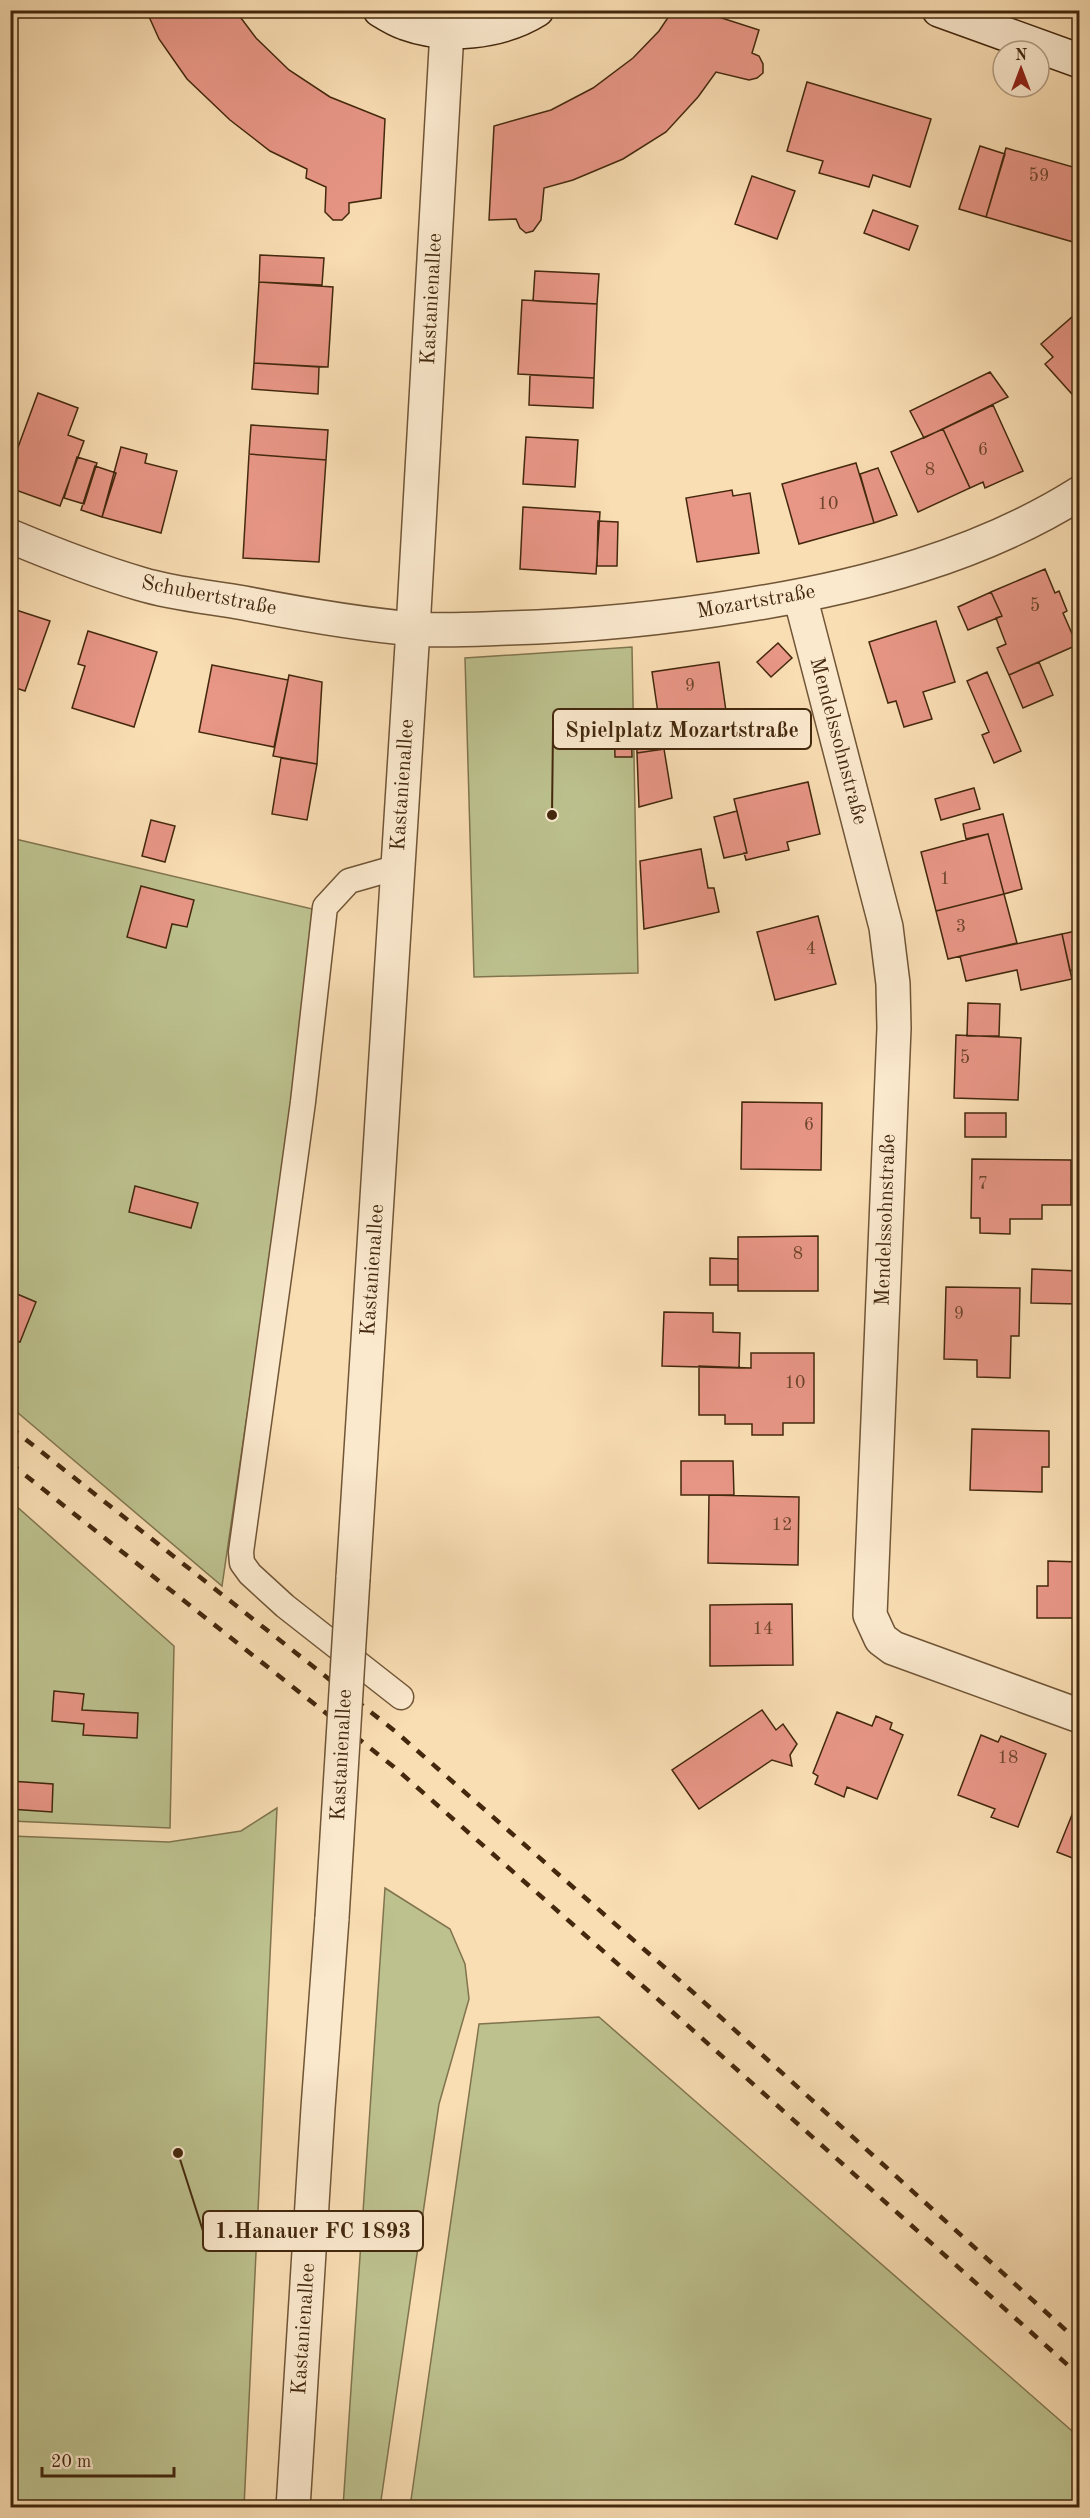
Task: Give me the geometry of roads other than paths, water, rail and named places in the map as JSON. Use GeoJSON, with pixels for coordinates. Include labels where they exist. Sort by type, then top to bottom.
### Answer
{"type":"FeatureCollection","features":[{"type":"Feature","properties":{"kind":"street"},"geometry":{"type":"LineString","coordinates":[[380,10],[405,23],[447,31],[487,29],[526,18],[537,10]]}},
{"type":"Feature","properties":{"kind":"street"},"geometry":{"type":"LineString","coordinates":[[939,10],[1080,61]]}},
{"type":"Feature","properties":{"kind":"street","name":"Kastanienallee"},"geometry":{"type":"LineString","coordinates":[[293,2508],[413,629],[447,31]]}},
{"type":"Feature","properties":{"kind":"street","name":"Mozartstraße"},"geometry":{"type":"LineString","coordinates":[[413,629],[579,626],[715,610],[800,596],[864,581],[972,547],[1021,527],[1080,493]]}},
{"type":"Feature","properties":{"kind":"street","name":"Schubertstraße"},"geometry":{"type":"LineString","coordinates":[[10,536],[71,561],[143,585],[319,617],[413,629]]}},
{"type":"Feature","properties":{"kind":"street","name":"Mendelssohnstraße"},"geometry":{"type":"LineString","coordinates":[[800,596],[886,927],[893,984],[894,1028],[870,1615],[881,1639],[893,1647],[1080,1716]]}},
{"type":"Feature","properties":{"kind":"lane"},"geometry":{"type":"LineString","coordinates":[[398,867],[349,881],[325,907],[303,1102],[241,1552],[242,1563],[250,1574],[285,1606],[401,1696]]}},
{"type":"Feature","properties":{"kind":"railway"},"geometry":{"type":"LineString","coordinates":[[10,1427],[396,1732],[695,1994],[1080,2343]]}},
{"type":"Feature","properties":{"kind":"railway"},"geometry":{"type":"LineString","coordinates":[[10,1463],[394,1767],[1080,2376]]}},
{"type":"Feature","properties":{"kind":"place","name":"Spielplatz Mozartstraße"},"geometry":{"type":"Point","coordinates":[552,815]}},
{"type":"Feature","properties":{"kind":"place","name":"1.Hanauer FC 1893"},"geometry":{"type":"Point","coordinates":[178,2153]}}]}
